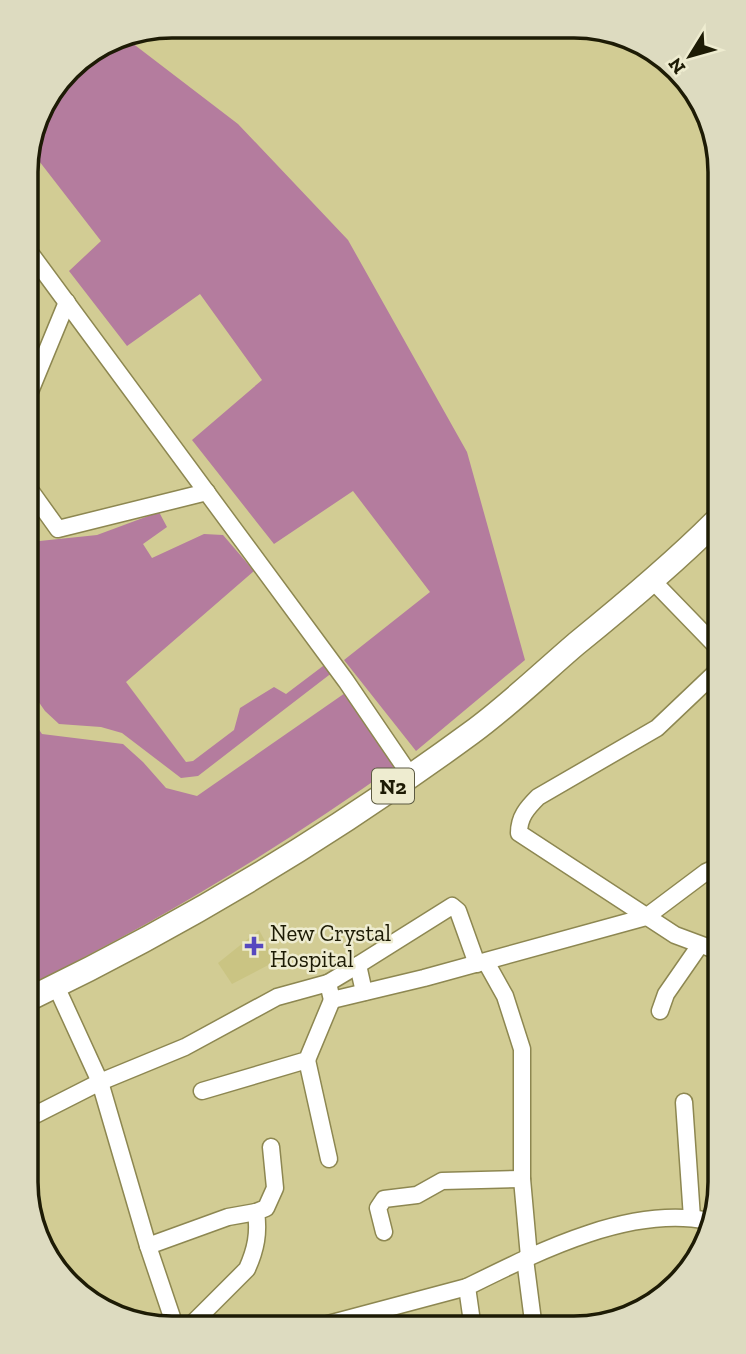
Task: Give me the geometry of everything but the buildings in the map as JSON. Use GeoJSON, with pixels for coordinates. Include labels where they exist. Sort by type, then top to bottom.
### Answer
{"type":"FeatureCollection","features":[{"type":"Feature","properties":{"kind":"highway","name":"N2"},"geometry":{"type":"LineString","coordinates":[[38,995],[230,891],[410,775],[473,731],[652,580],[708,529]]}},
{"type":"Feature","properties":{"kind":"street"},"geometry":{"type":"LineString","coordinates":[[38,263],[346,681],[410,775]]}},
{"type":"Feature","properties":{"kind":"street"},"geometry":{"type":"LineString","coordinates":[[38,372],[67,302]]}},
{"type":"Feature","properties":{"kind":"street"},"geometry":{"type":"LineString","coordinates":[[38,501],[58,529],[207,492]]}},
{"type":"Feature","properties":{"kind":"street"},"geometry":{"type":"LineString","coordinates":[[652,580],[708,636]]}},
{"type":"Feature","properties":{"kind":"street"},"geometry":{"type":"LineString","coordinates":[[707,947],[675,935],[519,833],[525,810],[538,797],[657,728],[708,680]]}},
{"type":"Feature","properties":{"kind":"street"},"geometry":{"type":"LineString","coordinates":[[332,1000],[482,963],[646,917],[707,874]]}},
{"type":"Feature","properties":{"kind":"street"},"geometry":{"type":"LineString","coordinates":[[38,1113],[100,1082],[184,1047],[277,998],[328,983],[452,906],[458,911],[482,963],[505,996],[522,1049],[522,1179],[532,1315]]}},
{"type":"Feature","properties":{"kind":"street"},"geometry":{"type":"LineString","coordinates":[[660,1011],[672,985],[700,945]]}},
{"type":"Feature","properties":{"kind":"street"},"geometry":{"type":"LineString","coordinates":[[358,964],[364,992]]}},
{"type":"Feature","properties":{"kind":"street"},"geometry":{"type":"LineString","coordinates":[[328,983],[332,1000],[307,1060],[329,1158]]}},
{"type":"Feature","properties":{"kind":"street"},"geometry":{"type":"LineString","coordinates":[[57,986],[100,1082],[171,1315]]}},
{"type":"Feature","properties":{"kind":"street"},"geometry":{"type":"LineString","coordinates":[[202,1091],[307,1060]]}},
{"type":"Feature","properties":{"kind":"street"},"geometry":{"type":"LineString","coordinates":[[684,1102],[692,1218]]}},
{"type":"Feature","properties":{"kind":"street"},"geometry":{"type":"LineString","coordinates":[[148,1245],[228,1217],[266,1208],[273,1198],[271,1147]]}},
{"type":"Feature","properties":{"kind":"street"},"geometry":{"type":"LineString","coordinates":[[384,1232],[378,1208],[384,1199],[417,1195],[442,1181],[522,1179]]}},
{"type":"Feature","properties":{"kind":"street"},"geometry":{"type":"LineString","coordinates":[[201,1315],[247,1269],[259,1234],[256,1212]]}},
{"type":"Feature","properties":{"kind":"street"},"geometry":{"type":"LineString","coordinates":[[385,1315],[467,1287],[527,1258],[611,1228],[649,1221],[702,1220]]}},
{"type":"Feature","properties":{"kind":"street"},"geometry":{"type":"LineString","coordinates":[[467,1287],[471,1315]]}},
{"type":"Feature","properties":{"kind":"shaded area"},"geometry":{"type":"Polygon","coordinates":[[[134,44],[238,124],[348,240],[467,452],[525,660],[416,751],[344,660],[430,592],[353,491],[274,544],[192,440],[262,380],[200,294],[127,346],[69,271],[101,241],[39,161],[41,146],[52,113],[66,91],[84,72],[105,56],[134,44]]]}},
{"type":"Feature","properties":{"kind":"shaded area"},"geometry":{"type":"Polygon","coordinates":[[[159,512],[167,527],[143,544],[152,558],[204,534],[223,535],[254,571],[126,682],[186,762],[193,761],[234,730],[240,708],[274,687],[286,694],[327,663],[333,672],[198,776],[181,778],[122,733],[101,727],[59,724],[38,701],[38,541],[97,535],[159,512]]]}},
{"type":"Feature","properties":{"kind":"shaded area"},"geometry":{"type":"Polygon","coordinates":[[[348,691],[398,764],[220,881],[38,980],[38,728],[42,734],[123,744],[166,788],[197,796],[348,691]]]}},
{"type":"Feature","properties":{"kind":"shaded area","name":"New Crystal Hospital"},"geometry":{"type":"Polygon","coordinates":[[[259,930],[276,961],[232,984],[218,963],[259,930]]]}},
{"type":"Feature","properties":{"kind":"place","name":"New Crystal Hospital"},"geometry":{"type":"Point","coordinates":[254,946]}}]}
